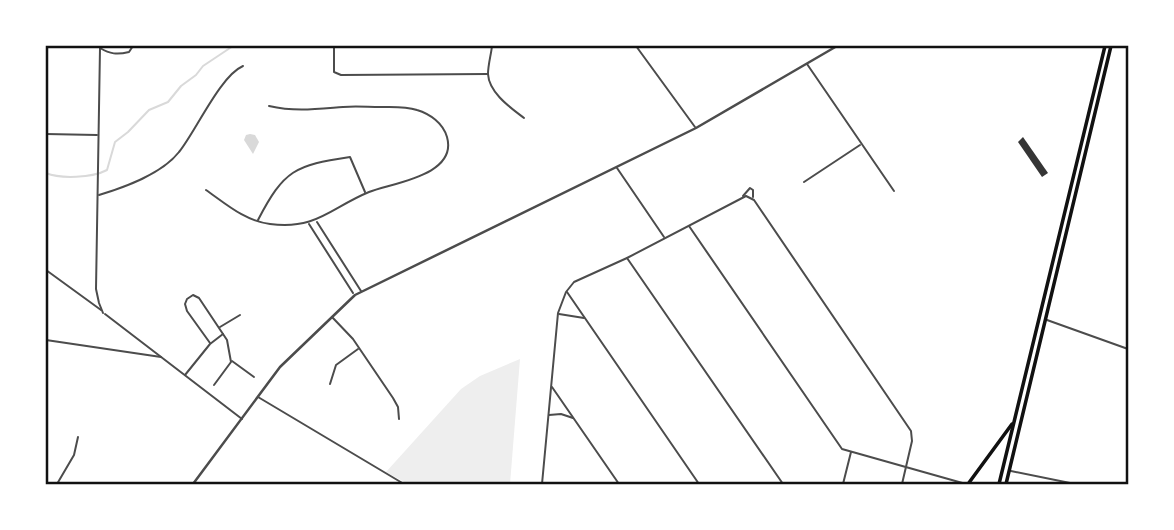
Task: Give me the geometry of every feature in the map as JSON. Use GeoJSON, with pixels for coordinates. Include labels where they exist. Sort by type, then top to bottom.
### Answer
{"type":"FeatureCollection","features":[{"type":"Feature","properties":{"kind":"highway"},"geometry":{"type":"LineString","coordinates":[[999,485],[1105,46]]}},
{"type":"Feature","properties":{"kind":"highway"},"geometry":{"type":"LineString","coordinates":[[1006,485],[1111,46]]}},
{"type":"Feature","properties":{"kind":"highway"},"geometry":{"type":"LineString","coordinates":[[968,485],[1014,419]]}},
{"type":"Feature","properties":{"kind":"street"},"geometry":{"type":"LineString","coordinates":[[99,47],[110,54],[121,54],[129,52],[133,46]]}},
{"type":"Feature","properties":{"kind":"street"},"geometry":{"type":"LineString","coordinates":[[334,46],[336,74],[488,75]]}},
{"type":"Feature","properties":{"kind":"street"},"geometry":{"type":"LineString","coordinates":[[492,46],[488,75],[493,88],[524,118]]}},
{"type":"Feature","properties":{"kind":"street"},"geometry":{"type":"LineString","coordinates":[[636,46],[696,128]]}},
{"type":"Feature","properties":{"kind":"street"},"geometry":{"type":"LineString","coordinates":[[193,485],[289,358],[355,295],[696,128],[837,46]]}},
{"type":"Feature","properties":{"kind":"street"},"geometry":{"type":"LineString","coordinates":[[99,47],[96,289],[103,313]]}},
{"type":"Feature","properties":{"kind":"street"},"geometry":{"type":"LineString","coordinates":[[806,64],[894,191]]}},
{"type":"Feature","properties":{"kind":"street"},"geometry":{"type":"LineString","coordinates":[[97,195],[132,184],[178,154],[229,76],[243,66]]}},
{"type":"Feature","properties":{"kind":"street"},"geometry":{"type":"LineString","coordinates":[[206,190],[247,218],[271,224],[309,224],[366,193],[415,179],[432,170],[447,153],[446,133],[436,121],[427,114],[402,107],[345,107],[305,111],[269,106]]}},
{"type":"Feature","properties":{"kind":"street"},"geometry":{"type":"LineString","coordinates":[[46,134],[99,135]]}},
{"type":"Feature","properties":{"kind":"street"},"geometry":{"type":"LineString","coordinates":[[804,183],[861,144]]}},
{"type":"Feature","properties":{"kind":"street"},"geometry":{"type":"LineString","coordinates":[[258,221],[277,186],[301,167],[313,162],[350,157],[366,193]]}},
{"type":"Feature","properties":{"kind":"street"},"geometry":{"type":"LineString","coordinates":[[617,168],[665,238]]}},
{"type":"Feature","properties":{"kind":"street"},"geometry":{"type":"LineString","coordinates":[[542,485],[558,313],[566,292],[574,282],[689,226],[743,197],[750,188],[754,193],[751,198]]}},
{"type":"Feature","properties":{"kind":"street"},"geometry":{"type":"LineString","coordinates":[[743,197],[751,198],[911,431],[912,441],[902,485]]}},
{"type":"Feature","properties":{"kind":"street"},"geometry":{"type":"LineString","coordinates":[[316,221],[362,291]]}},
{"type":"Feature","properties":{"kind":"street"},"geometry":{"type":"LineString","coordinates":[[309,224],[355,295]]}},
{"type":"Feature","properties":{"kind":"street"},"geometry":{"type":"LineString","coordinates":[[689,226],[842,449],[968,485]]}},
{"type":"Feature","properties":{"kind":"street"},"geometry":{"type":"LineString","coordinates":[[627,258],[783,485]]}},
{"type":"Feature","properties":{"kind":"street"},"geometry":{"type":"LineString","coordinates":[[46,270],[242,419]]}},
{"type":"Feature","properties":{"kind":"street"},"geometry":{"type":"LineString","coordinates":[[566,292],[699,485]]}},
{"type":"Feature","properties":{"kind":"street"},"geometry":{"type":"LineString","coordinates":[[210,344],[187,311],[185,304],[193,295],[199,298],[223,334],[231,360],[231,364],[215,385]]}},
{"type":"Feature","properties":{"kind":"street"},"geometry":{"type":"LineString","coordinates":[[558,313],[585,318]]}},
{"type":"Feature","properties":{"kind":"street"},"geometry":{"type":"LineString","coordinates":[[219,328],[240,315]]}},
{"type":"Feature","properties":{"kind":"street"},"geometry":{"type":"LineString","coordinates":[[331,316],[359,348],[396,403],[399,419]]}},
{"type":"Feature","properties":{"kind":"street"},"geometry":{"type":"LineString","coordinates":[[1045,319],[1129,349]]}},
{"type":"Feature","properties":{"kind":"street"},"geometry":{"type":"LineString","coordinates":[[185,375],[210,344],[223,334]]}},
{"type":"Feature","properties":{"kind":"street"},"geometry":{"type":"LineString","coordinates":[[46,340],[162,358]]}},
{"type":"Feature","properties":{"kind":"street"},"geometry":{"type":"LineString","coordinates":[[330,384],[336,365],[359,348]]}},
{"type":"Feature","properties":{"kind":"street"},"geometry":{"type":"LineString","coordinates":[[231,360],[254,377]]}},
{"type":"Feature","properties":{"kind":"street"},"geometry":{"type":"LineString","coordinates":[[552,386],[619,485]]}},
{"type":"Feature","properties":{"kind":"street"},"geometry":{"type":"LineString","coordinates":[[258,397],[404,485]]}},
{"type":"Feature","properties":{"kind":"street"},"geometry":{"type":"LineString","coordinates":[[548,415],[561,414],[574,419]]}},
{"type":"Feature","properties":{"kind":"street"},"geometry":{"type":"LineString","coordinates":[[57,485],[74,456],[78,437]]}},
{"type":"Feature","properties":{"kind":"street"},"geometry":{"type":"LineString","coordinates":[[843,485],[851,452]]}},
{"type":"Feature","properties":{"kind":"street"},"geometry":{"type":"LineString","coordinates":[[1009,470],[1075,485]]}},
{"type":"Feature","properties":{"kind":"shaded area"},"geometry":{"type":"Polygon","coordinates":[[[246,135],[255,135],[259,142],[253,154],[244,140],[246,135]]]}},
{"type":"Feature","properties":{"kind":"shaded area"},"geometry":{"type":"Polygon","coordinates":[[[520,359],[510,484],[408,484],[386,472],[461,389],[480,376],[520,359]]]}},
{"type":"Feature","properties":{"kind":"building"},"geometry":{"type":"Polygon","coordinates":[[[1023,137],[1048,173],[1042,177],[1018,142],[1023,137]]]}},
{"type":"Feature","properties":{"kind":"waterway"},"geometry":{"type":"LineString","coordinates":[[46,173],[76,177],[107,170],[115,142],[149,110],[168,102],[203,66],[233,46]]}}]}
